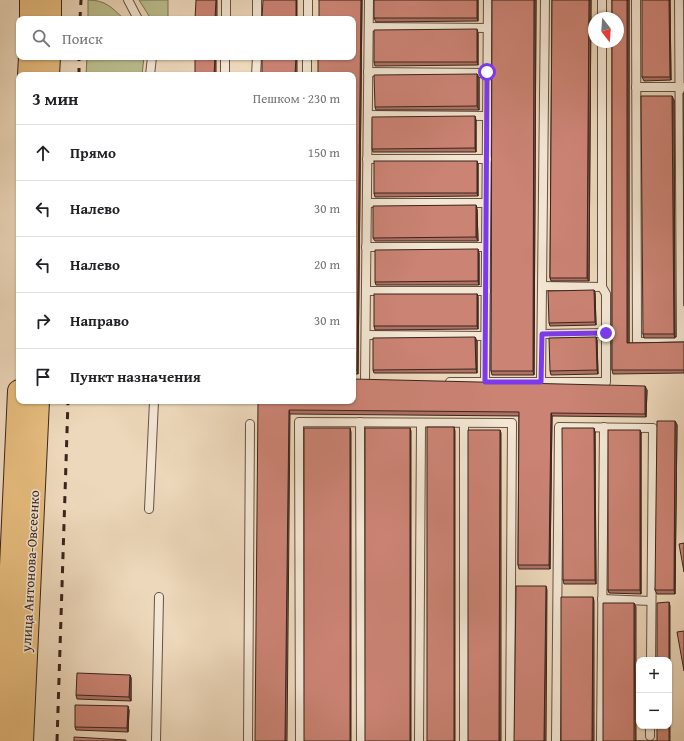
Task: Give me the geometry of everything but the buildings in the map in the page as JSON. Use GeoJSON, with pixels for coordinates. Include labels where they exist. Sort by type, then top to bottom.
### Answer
{"type":"FeatureCollection","features":[{"type":"Feature","properties":{"kind":"highway"},"geometry":{"type":"LineString","coordinates":[[31,0],[31,16]]}},
{"type":"Feature","properties":{"kind":"highway"},"geometry":{"type":"LineString","coordinates":[[50,0],[50,16]]}},
{"type":"Feature","properties":{"kind":"highway"},"geometry":{"type":"LineString","coordinates":[[29,72],[30,60]]}},
{"type":"Feature","properties":{"kind":"highway"},"geometry":{"type":"LineString","coordinates":[[48,72],[49,60]]}},
{"type":"Feature","properties":{"kind":"highway","name":"улица Антонова-Овсеенко"},"geometry":{"type":"LineString","coordinates":[[3,741],[18,404]]}},
{"type":"Feature","properties":{"kind":"highway","name":"улица Антонова-Овсеенко"},"geometry":{"type":"LineString","coordinates":[[22,741],[38,404]]}},
{"type":"Feature","properties":{"kind":"lane"},"geometry":{"type":"LineString","coordinates":[[128,0],[136,16]]}},
{"type":"Feature","properties":{"kind":"lane"},"geometry":{"type":"LineString","coordinates":[[226,0],[226,16]]}},
{"type":"Feature","properties":{"kind":"lane"},"geometry":{"type":"LineString","coordinates":[[257,0],[257,16]]}},
{"type":"Feature","properties":{"kind":"lane"},"geometry":{"type":"LineString","coordinates":[[308,0],[308,16]]}},
{"type":"Feature","properties":{"kind":"lane"},"geometry":{"type":"LineString","coordinates":[[366,380],[369,0]]}},
{"type":"Feature","properties":{"kind":"lane"},"geometry":{"type":"LineString","coordinates":[[485,382],[488,0]]}},
{"type":"Feature","properties":{"kind":"lane"},"geometry":{"type":"LineString","coordinates":[[541,382],[545,0]]}},
{"type":"Feature","properties":{"kind":"lane"},"geometry":{"type":"LineString","coordinates":[[602,0],[602,12]]}},
{"type":"Feature","properties":{"kind":"lane"},"geometry":{"type":"LineString","coordinates":[[636,0],[637,342],[682,341],[682,87],[679,0]]}},
{"type":"Feature","properties":{"kind":"lane"},"geometry":{"type":"LineString","coordinates":[[369,27],[488,28]]}},
{"type":"Feature","properties":{"kind":"lane"},"geometry":{"type":"LineString","coordinates":[[445,382],[606,382],[606,294],[602,287],[602,48]]}},
{"type":"Feature","properties":{"kind":"lane"},"geometry":{"type":"LineString","coordinates":[[150,72],[152,60]]}},
{"type":"Feature","properties":{"kind":"lane"},"geometry":{"type":"LineString","coordinates":[[225,60],[225,72]]}},
{"type":"Feature","properties":{"kind":"lane"},"geometry":{"type":"LineString","coordinates":[[256,60],[256,72]]}},
{"type":"Feature","properties":{"kind":"lane"},"geometry":{"type":"LineString","coordinates":[[307,72],[308,60]]}},
{"type":"Feature","properties":{"kind":"lane"},"geometry":{"type":"LineString","coordinates":[[368,72],[487,72]]}},
{"type":"Feature","properties":{"kind":"lane"},"geometry":{"type":"LineString","coordinates":[[636,87],[682,87]]}},
{"type":"Feature","properties":{"kind":"lane"},"geometry":{"type":"LineString","coordinates":[[368,115],[487,116]]}},
{"type":"Feature","properties":{"kind":"lane"},"geometry":{"type":"LineString","coordinates":[[367,159],[487,159]]}},
{"type":"Feature","properties":{"kind":"lane"},"geometry":{"type":"LineString","coordinates":[[367,203],[486,203]]}},
{"type":"Feature","properties":{"kind":"lane"},"geometry":{"type":"LineString","coordinates":[[366,247],[486,247]]}},
{"type":"Feature","properties":{"kind":"lane"},"geometry":{"type":"LineString","coordinates":[[543,286],[602,287]]}},
{"type":"Feature","properties":{"kind":"lane"},"geometry":{"type":"LineString","coordinates":[[366,291],[486,291]]}},
{"type":"Feature","properties":{"kind":"lane"},"geometry":{"type":"LineString","coordinates":[[542,334],[606,333]]}},
{"type":"Feature","properties":{"kind":"lane"},"geometry":{"type":"LineString","coordinates":[[366,335],[485,336]]}},
{"type":"Feature","properties":{"kind":"lane"},"geometry":{"type":"LineString","coordinates":[[148,510],[154,404]]}},
{"type":"Feature","properties":{"kind":"lane"},"geometry":{"type":"LineString","coordinates":[[300,741],[299,422],[512,423],[510,741]]}},
{"type":"Feature","properties":{"kind":"lane"},"geometry":{"type":"LineString","coordinates":[[360,422],[361,741]]}},
{"type":"Feature","properties":{"kind":"lane"},"geometry":{"type":"LineString","coordinates":[[419,741],[421,423]]}},
{"type":"Feature","properties":{"kind":"lane"},"geometry":{"type":"LineString","coordinates":[[464,423],[464,741]]}},
{"type":"Feature","properties":{"kind":"lane"},"geometry":{"type":"LineString","coordinates":[[248,741],[250,424]]}},
{"type":"Feature","properties":{"kind":"lane"},"geometry":{"type":"LineString","coordinates":[[556,741],[559,427],[654,428],[651,657]]}},
{"type":"Feature","properties":{"kind":"lane"},"geometry":{"type":"LineString","coordinates":[[601,741],[604,427]]}},
{"type":"Feature","properties":{"kind":"lane"},"geometry":{"type":"LineString","coordinates":[[156,741],[159,597]]}},
{"type":"Feature","properties":{"kind":"lane"},"geometry":{"type":"LineString","coordinates":[[602,599],[651,601]]}},
{"type":"Feature","properties":{"kind":"lane"},"geometry":{"type":"LineString","coordinates":[[650,729],[650,736]]}},
{"type":"Feature","properties":{"kind":"green space"},"geometry":{"type":"Polygon","coordinates":[[[88,0],[100,1],[112,8],[121,16],[88,16],[88,0]]]}},
{"type":"Feature","properties":{"kind":"green space"},"geometry":{"type":"Polygon","coordinates":[[[139,0],[168,0],[168,16],[149,16],[139,0]]]}},
{"type":"Feature","properties":{"kind":"green space"},"geometry":{"type":"Polygon","coordinates":[[[87,60],[144,60],[142,72],[86,72],[87,60]]]}},
{"type":"Feature","properties":{"kind":"railway"},"geometry":{"type":"LineString","coordinates":[[80,16],[81,0]]}},
{"type":"Feature","properties":{"kind":"railway"},"geometry":{"type":"LineString","coordinates":[[79,60],[79,72]]}},
{"type":"Feature","properties":{"kind":"railway"},"geometry":{"type":"LineString","coordinates":[[57,741],[68,404]]}},
{"type":"Feature","properties":{"kind":"route"},"geometry":{"type":"LineString","coordinates":[[487,72],[485,382],[541,382],[542,334],[606,333]]}}]}
